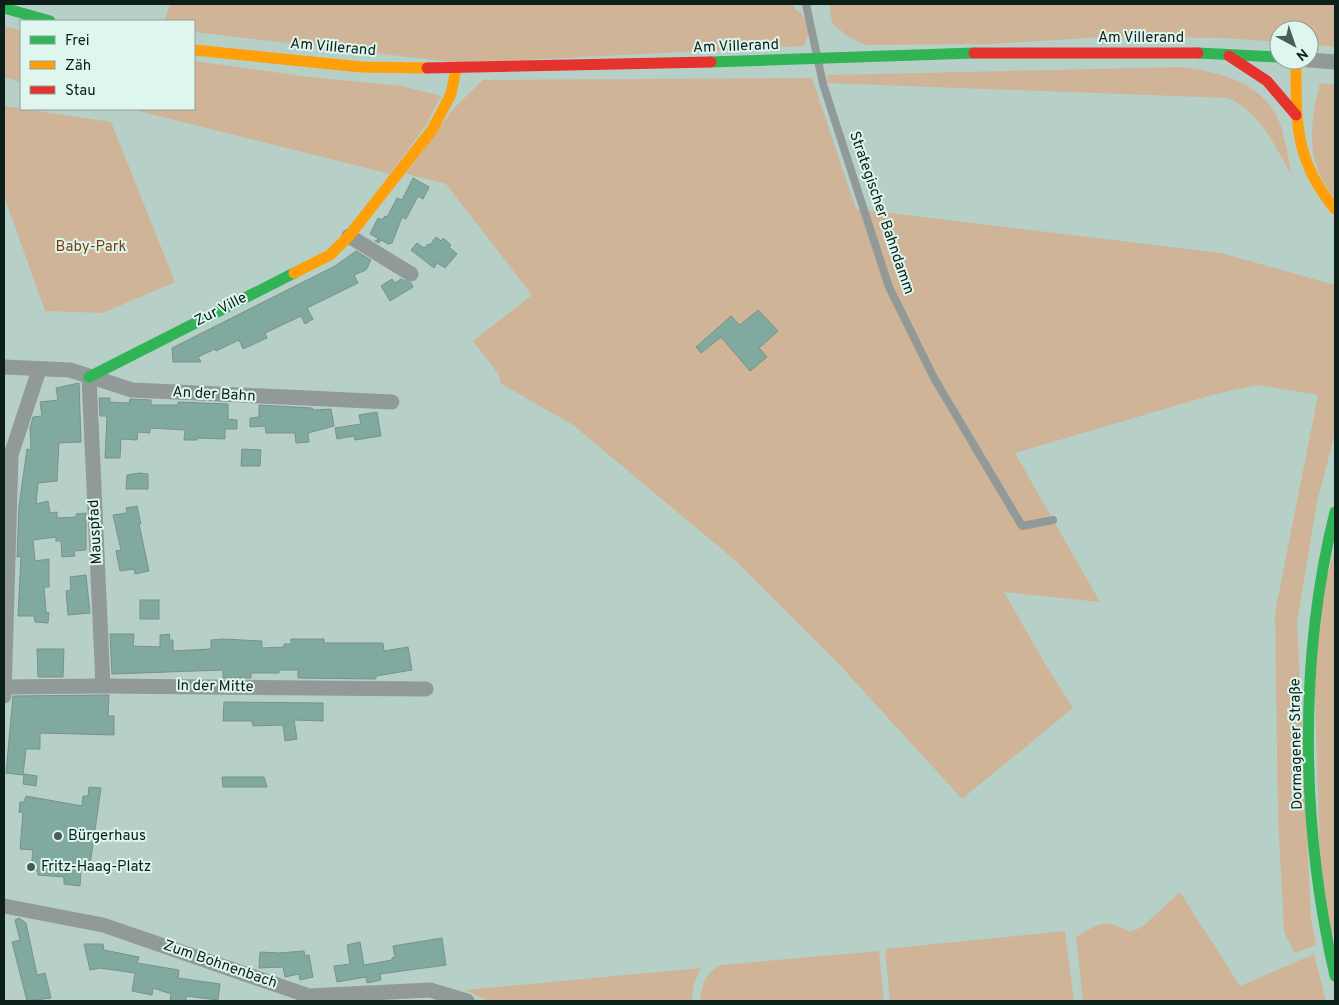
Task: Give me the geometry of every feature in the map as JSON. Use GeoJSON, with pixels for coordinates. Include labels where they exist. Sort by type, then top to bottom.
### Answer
{"type":"FeatureCollection","features":[{"type":"Feature","properties":{"kind":"main road"},"geometry":{"type":"LineString","coordinates":[[4,8],[46,20]]}},
{"type":"Feature","properties":{"kind":"main road","name":"Am Villerand"},"geometry":{"type":"LineString","coordinates":[[195,50],[361,67],[456,70],[950,53],[1222,53],[1269,56]]}},
{"type":"Feature","properties":{"kind":"main road"},"geometry":{"type":"LineString","coordinates":[[1222,53],[1255,70],[1280,92],[1296,115]]}},
{"type":"Feature","properties":{"kind":"main road","name":"Zur Ville"},"geometry":{"type":"LineString","coordinates":[[89,377],[330,255],[349,236],[441,116],[451,94],[456,70]]}},
{"type":"Feature","properties":{"kind":"main road"},"geometry":{"type":"LineString","coordinates":[[1296,70],[1296,115],[1303,161],[1320,194],[1335,209]]}},
{"type":"Feature","properties":{"kind":"main road","name":"Dormagener Straße"},"geometry":{"type":"LineString","coordinates":[[1335,512],[1329,534],[1313,625],[1308,701],[1313,829],[1322,918],[1335,976]]}},
{"type":"Feature","properties":{"kind":"street"},"geometry":{"type":"LineString","coordinates":[[1319,61],[1335,62]]}},
{"type":"Feature","properties":{"kind":"street"},"geometry":{"type":"LineString","coordinates":[[349,236],[411,274]]}},
{"type":"Feature","properties":{"kind":"street","name":"An der Bahn"},"geometry":{"type":"LineString","coordinates":[[4,367],[70,370],[132,390],[392,402]]}},
{"type":"Feature","properties":{"kind":"street"},"geometry":{"type":"LineString","coordinates":[[4,691],[11,455],[39,370]]}},
{"type":"Feature","properties":{"kind":"street","name":"Mauspfad"},"geometry":{"type":"LineString","coordinates":[[89,377],[103,686]]}},
{"type":"Feature","properties":{"kind":"street","name":"In der Mitte"},"geometry":{"type":"LineString","coordinates":[[4,691],[103,686],[426,689]]}},
{"type":"Feature","properties":{"kind":"street","name":"Zum Bohnenbach"},"geometry":{"type":"LineString","coordinates":[[4,906],[103,925],[309,996],[357,998],[430,990],[467,1001]]}},
{"type":"Feature","properties":{"kind":"lane","name":"Strategischer Bahndamm"},"geometry":{"type":"LineString","coordinates":[[806,4],[823,84],[889,287],[934,378],[1022,526],[1053,520]]}},
{"type":"Feature","properties":{"kind":"green space"},"geometry":{"type":"Polygon","coordinates":[[[170,4],[794,4],[795,9],[806,21],[808,36],[804,46],[460,63],[195,32],[195,20],[164,20],[170,4]]]}},
{"type":"Feature","properties":{"kind":"green space"},"geometry":{"type":"Polygon","coordinates":[[[829,4],[1335,4],[1335,47],[1319,45],[1319,20],[1269,20],[1269,41],[1224,38],[1103,37],[992,44],[865,45],[846,35],[832,23],[829,4]]]}},
{"type":"Feature","properties":{"kind":"green space"},"geometry":{"type":"Polygon","coordinates":[[[4,27],[20,30],[20,82],[4,77],[4,27]]]}},
{"type":"Feature","properties":{"kind":"green space"},"geometry":{"type":"Polygon","coordinates":[[[195,61],[309,77],[402,86],[441,96],[426,125],[390,174],[134,110],[195,110],[195,61]]]}},
{"type":"Feature","properties":{"kind":"green space"},"geometry":{"type":"Polygon","coordinates":[[[1182,67],[1208,71],[1232,79],[1244,84],[1264,99],[1273,110],[1280,125],[1292,176],[1273,142],[1258,121],[1240,104],[1228,98],[826,83],[828,75],[1182,67]]]}},
{"type":"Feature","properties":{"kind":"green space"},"geometry":{"type":"Polygon","coordinates":[[[812,78],[856,209],[1221,253],[1335,285],[1335,433],[1317,502],[1297,622],[1311,918],[1316,945],[1295,953],[1284,932],[1278,818],[1275,613],[1318,395],[1258,385],[1212,395],[1015,453],[1100,602],[1004,592],[1045,664],[1073,708],[962,799],[836,661],[737,562],[573,425],[500,383],[499,375],[473,341],[532,295],[446,184],[406,174],[453,109],[483,80],[812,78]]]}},
{"type":"Feature","properties":{"kind":"green space"},"geometry":{"type":"Polygon","coordinates":[[[1320,83],[1335,85],[1335,199],[1318,171],[1312,144],[1313,114],[1320,83]]]}},
{"type":"Feature","properties":{"kind":"green space","name":"Baby-Park"},"geometry":{"type":"Polygon","coordinates":[[[4,106],[20,108],[20,110],[111,122],[175,282],[103,313],[45,311],[4,196],[4,106]]]}},
{"type":"Feature","properties":{"kind":"green space"},"geometry":{"type":"Polygon","coordinates":[[[1335,549],[1335,932],[1322,938],[1313,623],[1335,549]]]}},
{"type":"Feature","properties":{"kind":"green space"},"geometry":{"type":"Polygon","coordinates":[[[1180,892],[1240,986],[1314,954],[1326,1001],[1083,1001],[1076,937],[1102,924],[1114,925],[1130,932],[1142,927],[1180,892]]]}},
{"type":"Feature","properties":{"kind":"green space"},"geometry":{"type":"Polygon","coordinates":[[[1065,931],[1074,1001],[890,1001],[885,949],[1065,931]]]}},
{"type":"Feature","properties":{"kind":"green space"},"geometry":{"type":"Polygon","coordinates":[[[879,951],[884,1001],[700,1001],[705,980],[715,968],[721,965],[879,951]]]}},
{"type":"Feature","properties":{"kind":"green space"},"geometry":{"type":"Polygon","coordinates":[[[701,968],[694,983],[692,1001],[489,1001],[465,990],[701,968]]]}},
{"type":"Feature","properties":{"kind":"building"},"geometry":{"type":"Polygon","coordinates":[[[413,178],[429,187],[423,199],[418,196],[406,219],[402,217],[392,243],[388,244],[381,240],[379,243],[375,241],[379,239],[370,234],[378,218],[382,220],[385,216],[387,217],[397,198],[402,200],[413,178]]]}},
{"type":"Feature","properties":{"kind":"building"},"geometry":{"type":"Polygon","coordinates":[[[436,237],[441,241],[443,238],[457,254],[445,268],[437,263],[434,268],[411,250],[417,243],[424,248],[428,244],[430,245],[436,237]]]}},
{"type":"Feature","properties":{"kind":"building"},"geometry":{"type":"Polygon","coordinates":[[[356,251],[371,260],[366,270],[354,275],[358,283],[307,308],[313,319],[305,324],[301,316],[265,333],[267,338],[243,349],[239,340],[198,357],[201,362],[173,362],[172,348],[335,266],[356,251]]]}},
{"type":"Feature","properties":{"kind":"building"},"geometry":{"type":"Polygon","coordinates":[[[392,279],[395,283],[401,279],[411,283],[413,287],[390,301],[381,286],[392,279]]]}},
{"type":"Feature","properties":{"kind":"building"},"geometry":{"type":"Polygon","coordinates":[[[758,310],[778,331],[759,348],[767,357],[750,371],[721,337],[701,353],[696,347],[731,316],[740,325],[758,310]]]}},
{"type":"Feature","properties":{"kind":"building"},"geometry":{"type":"Polygon","coordinates":[[[79,383],[81,442],[59,443],[57,481],[38,483],[36,504],[48,501],[50,513],[57,512],[57,518],[76,517],[76,514],[86,513],[86,550],[74,551],[75,556],[62,557],[61,541],[56,541],[56,537],[33,540],[35,561],[49,559],[49,587],[44,587],[46,612],[49,613],[48,623],[35,622],[34,616],[18,616],[21,556],[17,557],[19,506],[27,449],[31,450],[30,428],[33,417],[42,416],[40,402],[58,400],[56,388],[79,383]]]}},
{"type":"Feature","properties":{"kind":"building"},"geometry":{"type":"Polygon","coordinates":[[[99,398],[110,398],[110,402],[129,403],[130,399],[151,400],[151,405],[178,405],[178,402],[228,404],[228,419],[237,420],[237,429],[225,429],[225,439],[197,438],[197,440],[184,440],[185,430],[150,428],[150,433],[138,432],[137,440],[121,439],[120,458],[105,458],[107,416],[100,416],[99,398]]]}},
{"type":"Feature","properties":{"kind":"building"},"geometry":{"type":"Polygon","coordinates":[[[259,405],[312,408],[313,410],[331,409],[334,426],[308,433],[309,442],[296,443],[295,433],[266,433],[265,426],[250,427],[250,418],[259,417],[259,405]]]}},
{"type":"Feature","properties":{"kind":"building"},"geometry":{"type":"Polygon","coordinates":[[[377,412],[381,436],[355,440],[354,436],[337,439],[335,428],[361,424],[359,415],[377,412]]]}},
{"type":"Feature","properties":{"kind":"building"},"geometry":{"type":"Polygon","coordinates":[[[242,449],[261,450],[260,466],[241,466],[242,449]]]}},
{"type":"Feature","properties":{"kind":"building"},"geometry":{"type":"Polygon","coordinates":[[[148,474],[148,489],[126,489],[127,475],[148,474]]]}},
{"type":"Feature","properties":{"kind":"building"},"geometry":{"type":"Polygon","coordinates":[[[137,506],[149,571],[135,574],[134,569],[120,571],[116,551],[121,550],[113,515],[127,513],[126,508],[137,506]]]}},
{"type":"Feature","properties":{"kind":"building"},"geometry":{"type":"Polygon","coordinates":[[[86,575],[90,613],[68,615],[66,591],[71,590],[70,577],[86,575]]]}},
{"type":"Feature","properties":{"kind":"building"},"geometry":{"type":"Polygon","coordinates":[[[140,600],[159,600],[159,619],[140,619],[140,600]]]}},
{"type":"Feature","properties":{"kind":"building"},"geometry":{"type":"Polygon","coordinates":[[[110,634],[134,634],[133,646],[160,647],[160,635],[170,634],[169,640],[173,640],[173,651],[211,649],[211,640],[223,639],[262,641],[262,648],[284,647],[284,644],[291,644],[291,639],[324,639],[324,643],[383,643],[384,651],[408,647],[412,670],[376,676],[376,679],[298,678],[298,670],[279,670],[279,673],[251,673],[251,678],[223,678],[223,670],[112,674],[110,634]]]}},
{"type":"Feature","properties":{"kind":"building"},"geometry":{"type":"Polygon","coordinates":[[[37,649],[64,649],[63,677],[38,677],[37,649]]]}},
{"type":"Feature","properties":{"kind":"building"},"geometry":{"type":"Polygon","coordinates":[[[109,695],[108,716],[114,716],[114,735],[40,733],[40,749],[26,749],[23,775],[6,773],[13,696],[109,695]]]}},
{"type":"Feature","properties":{"kind":"building"},"geometry":{"type":"Polygon","coordinates":[[[224,702],[323,703],[323,721],[294,720],[297,739],[285,741],[283,725],[253,726],[252,721],[223,721],[224,702]]]}},
{"type":"Feature","properties":{"kind":"building"},"geometry":{"type":"Polygon","coordinates":[[[24,774],[37,776],[36,786],[23,784],[24,774]]]}},
{"type":"Feature","properties":{"kind":"building"},"geometry":{"type":"Polygon","coordinates":[[[222,777],[264,777],[267,787],[223,787],[222,777]]]}},
{"type":"Feature","properties":{"kind":"building","name":"Bürgerhaus"},"geometry":{"type":"Polygon","coordinates":[[[89,787],[101,788],[89,872],[81,871],[80,886],[64,884],[64,877],[38,875],[38,871],[31,870],[33,850],[20,849],[23,813],[19,812],[20,802],[24,802],[26,796],[82,806],[83,796],[88,796],[89,787]]]}},
{"type":"Feature","properties":{"kind":"building"},"geometry":{"type":"Polygon","coordinates":[[[19,918],[26,923],[37,975],[45,973],[51,998],[27,1001],[12,942],[20,940],[15,920],[19,918]]]}},
{"type":"Feature","properties":{"kind":"building"},"geometry":{"type":"Polygon","coordinates":[[[442,938],[446,965],[380,974],[381,980],[367,983],[366,977],[337,982],[334,966],[350,964],[347,945],[360,942],[364,965],[392,960],[395,957],[393,946],[442,938]]]}},
{"type":"Feature","properties":{"kind":"building"},"geometry":{"type":"Polygon","coordinates":[[[84,944],[103,944],[104,950],[139,957],[137,963],[179,970],[178,978],[220,984],[218,1000],[186,996],[186,1000],[170,1001],[171,994],[153,988],[152,995],[132,991],[135,973],[100,968],[90,970],[84,944]]]}},
{"type":"Feature","properties":{"kind":"building"},"geometry":{"type":"Polygon","coordinates":[[[304,951],[305,956],[309,955],[313,977],[300,980],[299,974],[285,977],[283,967],[259,968],[260,952],[304,951]]]}},
{"type":"Feature","properties":{"kind":"traffic: fast"},"geometry":{"type":"LineString","coordinates":[[4,8],[46,20]]}},
{"type":"Feature","properties":{"kind":"traffic: fast"},"geometry":{"type":"LineString","coordinates":[[711,62],[974,53]]}},
{"type":"Feature","properties":{"kind":"traffic: fast"},"geometry":{"type":"LineString","coordinates":[[1198,53],[1269,57]]}},
{"type":"Feature","properties":{"kind":"traffic: fast"},"geometry":{"type":"LineString","coordinates":[[89,377],[294,273]]}},
{"type":"Feature","properties":{"kind":"traffic: fast"},"geometry":{"type":"LineString","coordinates":[[1335,512],[1323,568],[1315,626],[1308,744],[1315,862],[1335,976]]}},
{"type":"Feature","properties":{"kind":"traffic: slow"},"geometry":{"type":"LineString","coordinates":[[195,50],[361,67],[427,68]]}},
{"type":"Feature","properties":{"kind":"traffic: slow"},"geometry":{"type":"LineString","coordinates":[[294,273],[330,255],[349,236],[432,130],[451,94],[456,69]]}},
{"type":"Feature","properties":{"kind":"traffic: slow"},"geometry":{"type":"LineString","coordinates":[[1296,70],[1296,102],[1300,139],[1312,174],[1335,209]]}},
{"type":"Feature","properties":{"kind":"traffic: jam"},"geometry":{"type":"LineString","coordinates":[[974,53],[1198,53]]}},
{"type":"Feature","properties":{"kind":"traffic: jam"},"geometry":{"type":"LineString","coordinates":[[1229,56],[1267,81],[1296,115]]}},
{"type":"Feature","properties":{"kind":"traffic: jam"},"geometry":{"type":"LineString","coordinates":[[427,68],[711,62]]}},
{"type":"Feature","properties":{"kind":"place","name":"Bürgerhaus"},"geometry":{"type":"Point","coordinates":[58,836]}},
{"type":"Feature","properties":{"kind":"place","name":"Fritz-Haag-Platz"},"geometry":{"type":"Point","coordinates":[31,867]}}]}
